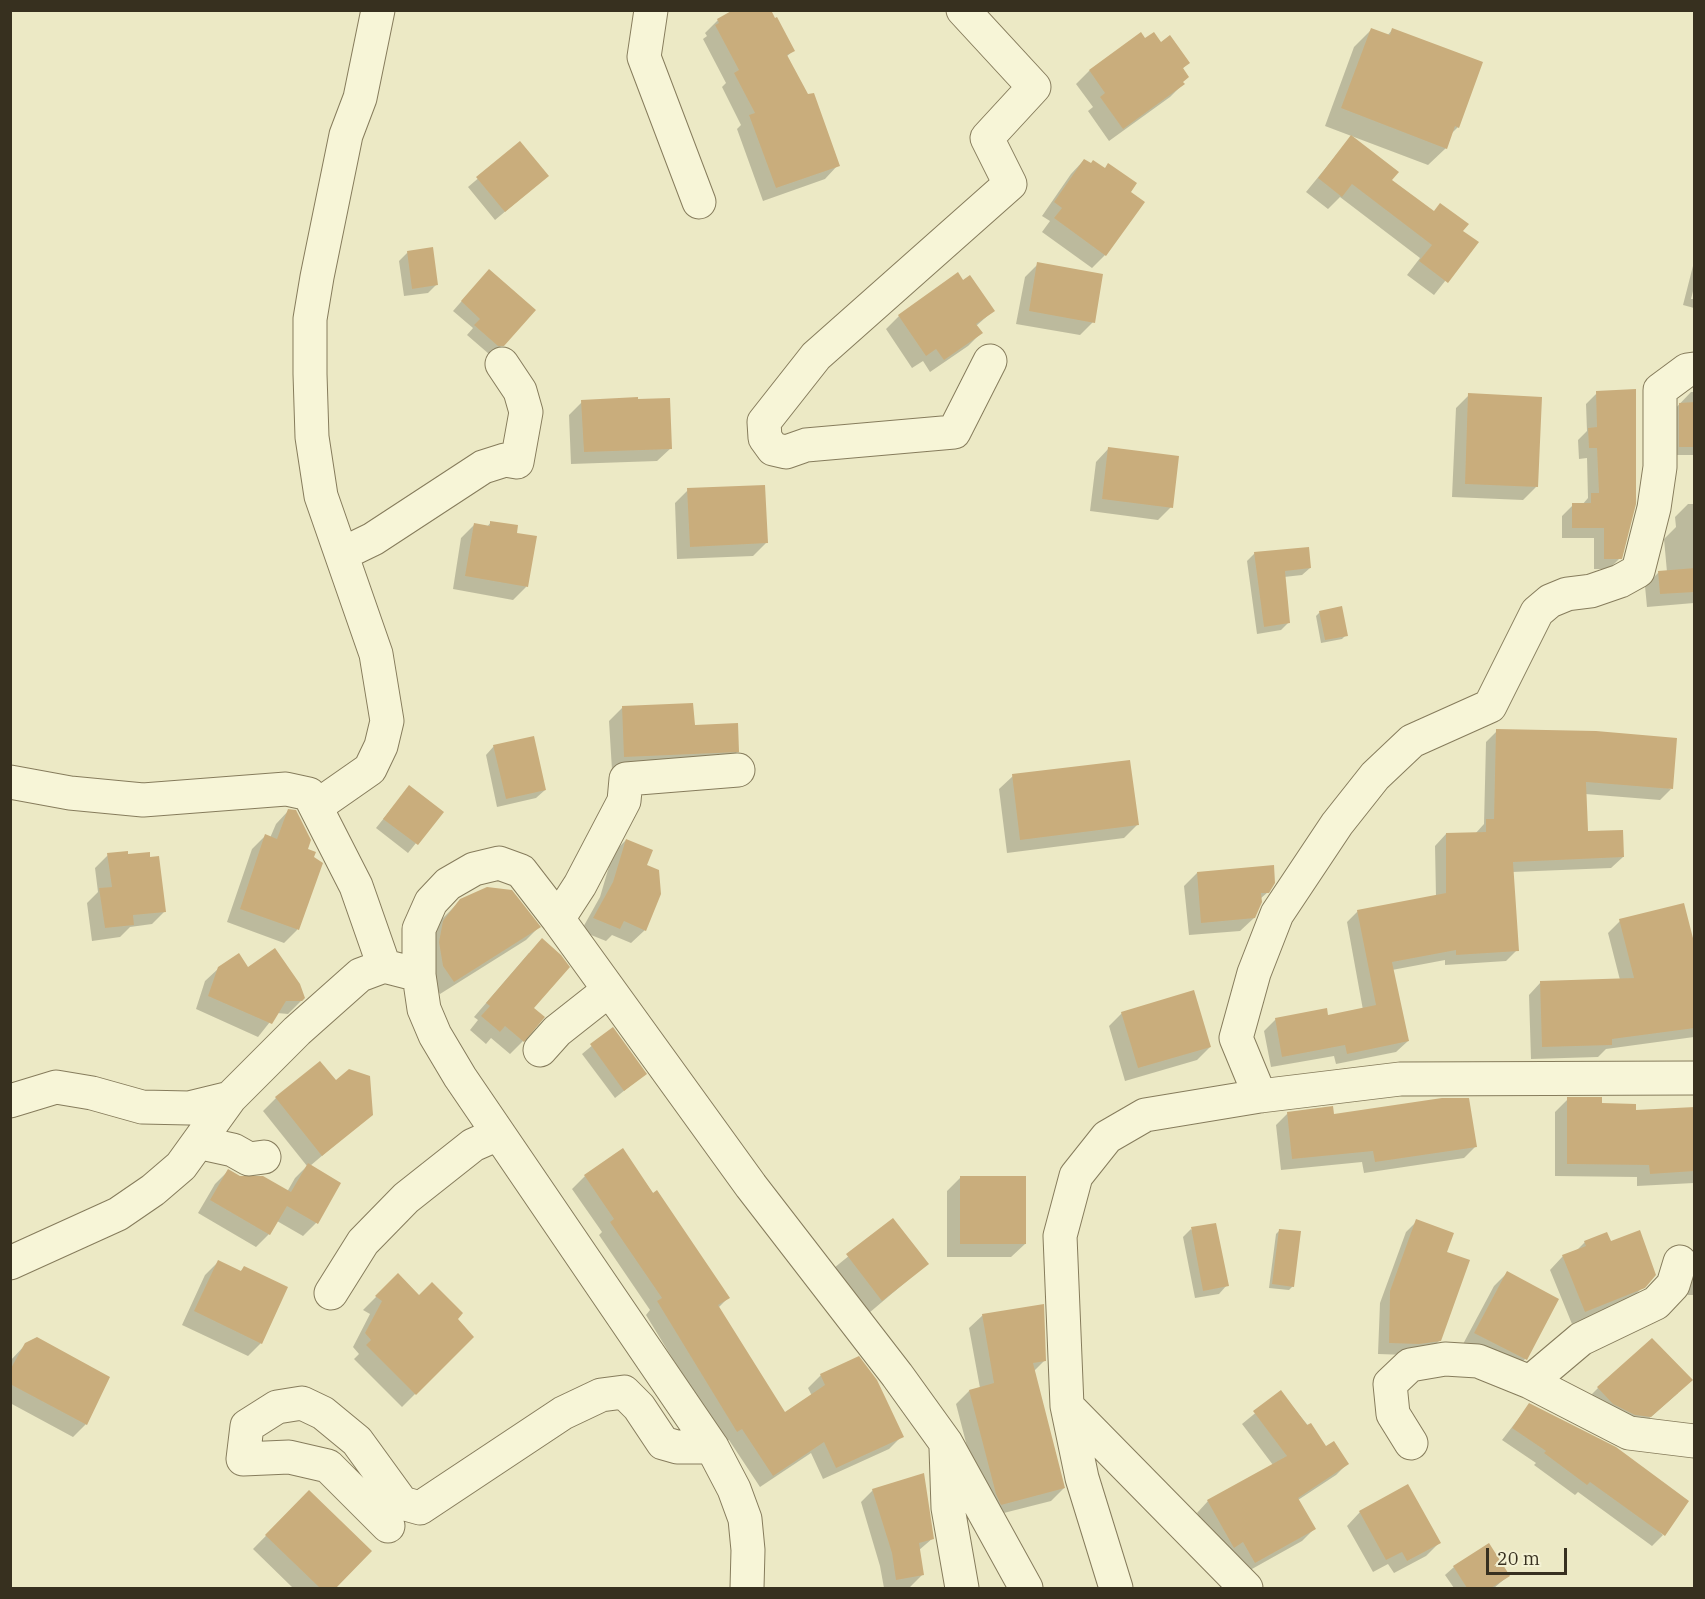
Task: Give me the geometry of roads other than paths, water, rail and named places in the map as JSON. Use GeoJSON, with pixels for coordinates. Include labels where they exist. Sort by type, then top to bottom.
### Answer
{"type":"FeatureCollection","features":[{"type":"Feature","properties":{"kind":"street"},"geometry":{"type":"LineString","coordinates":[[317,806],[370,769],[381,746],[387,721],[376,654],[321,496],[312,437],[310,319],[345,135],[360,98],[378,10]]}},
{"type":"Feature","properties":{"kind":"street"},"geometry":{"type":"LineString","coordinates":[[651,10],[644,57],[699,202]]}},
{"type":"Feature","properties":{"kind":"street"},"geometry":{"type":"LineString","coordinates":[[963,10],[1034,87],[987,138],[1010,184],[816,356],[764,422],[765,438],[773,449],[786,452],[806,445],[954,432],[990,361]]}},
{"type":"Feature","properties":{"kind":"street"},"geometry":{"type":"LineString","coordinates":[[342,554],[373,539],[483,467],[505,460],[517,462],[526,412],[520,391],[502,364]]}},
{"type":"Feature","properties":{"kind":"street"},"geometry":{"type":"LineString","coordinates":[[1260,1096],[1236,1038],[1254,973],[1277,914],[1337,824],[1375,776],[1412,741],[1490,706],[1537,612],[1550,601],[1567,594],[1591,591],[1620,581],[1638,571],[1654,508],[1660,467],[1660,390],[1687,370],[1695,369]]}},
{"type":"Feature","properties":{"kind":"street"},"geometry":{"type":"LineString","coordinates":[[558,919],[580,885],[624,801],[626,779],[738,770]]}},
{"type":"Feature","properties":{"kind":"street"},"geometry":{"type":"LineString","coordinates":[[10,782],[70,794],[143,800],[286,789],[309,794],[356,886],[384,966]]}},
{"type":"Feature","properties":{"kind":"street"},"geometry":{"type":"LineString","coordinates":[[747,1588],[748,1550],[745,1519],[734,1489],[712,1447],[498,1134],[435,1035],[424,1009],[419,975],[419,928],[432,902],[448,884],[474,869],[499,863],[521,871],[558,919],[751,1186],[946,1443],[1026,1588]]}},
{"type":"Feature","properties":{"kind":"street"},"geometry":{"type":"LineString","coordinates":[[10,1263],[117,1215],[153,1191],[182,1166],[201,1143],[230,1098],[339,992],[360,975],[384,966],[419,975]]}},
{"type":"Feature","properties":{"kind":"street"},"geometry":{"type":"LineString","coordinates":[[540,1050],[557,1031],[609,990]]}},
{"type":"Feature","properties":{"kind":"street"},"geometry":{"type":"LineString","coordinates":[[1116,1588],[1082,1478],[1067,1406],[1060,1236],[1076,1176],[1107,1137],[1145,1115],[1260,1096],[1400,1079],[1695,1078]]}},
{"type":"Feature","properties":{"kind":"street"},"geometry":{"type":"LineString","coordinates":[[10,1101],[56,1087],[92,1093],[142,1107],[189,1108],[230,1098]]}},
{"type":"Feature","properties":{"kind":"street"},"geometry":{"type":"LineString","coordinates":[[331,1293],[363,1242],[406,1198],[473,1145],[498,1134]]}},
{"type":"Feature","properties":{"kind":"street"},"geometry":{"type":"LineString","coordinates":[[201,1143],[233,1150],[249,1159],[264,1157]]}},
{"type":"Feature","properties":{"kind":"street"},"geometry":{"type":"LineString","coordinates":[[1530,1382],[1581,1339],[1656,1303],[1673,1286],[1680,1262]]}},
{"type":"Feature","properties":{"kind":"street"},"geometry":{"type":"LineString","coordinates":[[1410,1443],[1393,1414],[1390,1384],[1410,1365],[1445,1359],[1478,1361],[1530,1382],[1629,1433],[1695,1441]]}},
{"type":"Feature","properties":{"kind":"street"},"geometry":{"type":"LineString","coordinates":[[388,1526],[328,1466],[289,1457],[243,1459],[247,1426],[277,1407],[302,1403],[323,1413],[357,1441],[402,1503],[420,1508],[563,1413],[601,1395],[624,1392],[639,1407],[663,1443],[678,1447],[712,1447]]}},
{"type":"Feature","properties":{"kind":"street"},"geometry":{"type":"LineString","coordinates":[[1067,1406],[1246,1588]]}},
{"type":"Feature","properties":{"kind":"street"},"geometry":{"type":"LineString","coordinates":[[946,1443],[948,1508],[962,1588]]}}]}
